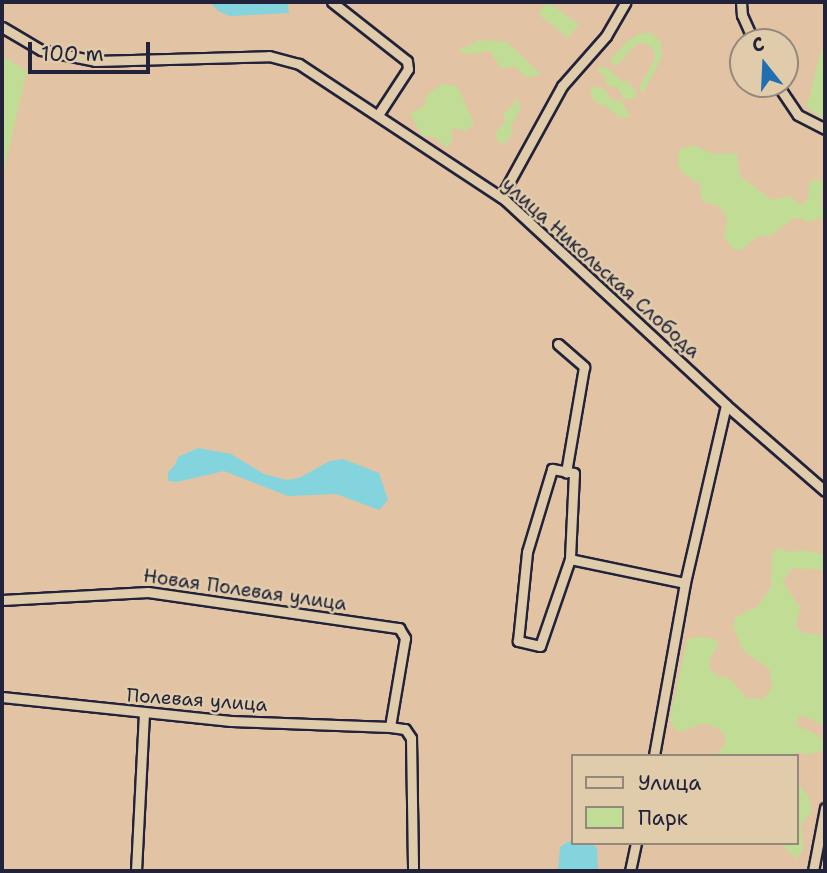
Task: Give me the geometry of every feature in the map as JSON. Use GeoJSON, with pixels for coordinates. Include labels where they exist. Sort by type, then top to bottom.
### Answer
{"type":"FeatureCollection","features":[{"type":"Feature","properties":{"kind":"street"},"geometry":{"type":"LineString","coordinates":[[332,2],[407,61],[408,69],[378,115]]}},
{"type":"Feature","properties":{"kind":"street"},"geometry":{"type":"LineString","coordinates":[[501,197],[562,86],[606,36],[626,2]]}},
{"type":"Feature","properties":{"kind":"street"},"geometry":{"type":"LineString","coordinates":[[741,2],[742,15],[748,28]]}},
{"type":"Feature","properties":{"kind":"street","name":"улица Никольская Слобода"},"geometry":{"type":"LineString","coordinates":[[2,27],[41,50],[95,61],[279,57],[299,64],[501,197],[726,405],[825,491]]}},
{"type":"Feature","properties":{"kind":"street"},"geometry":{"type":"LineString","coordinates":[[786,98],[798,115],[813,126],[825,129]]}},
{"type":"Feature","properties":{"kind":"street"},"geometry":{"type":"LineString","coordinates":[[558,344],[584,367],[566,472]]}},
{"type":"Feature","properties":{"kind":"street"},"geometry":{"type":"LineString","coordinates":[[654,754],[685,583],[726,405]]}},
{"type":"Feature","properties":{"kind":"street"},"geometry":{"type":"LineString","coordinates":[[552,470],[573,473],[570,559],[540,646],[518,640],[527,552],[552,470]]}},
{"type":"Feature","properties":{"kind":"street"},"geometry":{"type":"LineString","coordinates":[[570,559],[685,583]]}},
{"type":"Feature","properties":{"kind":"street","name":"Новая Полевая улица"},"geometry":{"type":"LineString","coordinates":[[2,600],[148,592],[399,628],[405,638],[390,727]]}},
{"type":"Feature","properties":{"kind":"street","name":"Полевая улица"},"geometry":{"type":"LineString","coordinates":[[2,697],[144,714],[390,727]]}},
{"type":"Feature","properties":{"kind":"street"},"geometry":{"type":"LineString","coordinates":[[136,871],[144,714]]}},
{"type":"Feature","properties":{"kind":"street"},"geometry":{"type":"LineString","coordinates":[[390,727],[405,729],[411,738],[413,871]]}},
{"type":"Feature","properties":{"kind":"street"},"geometry":{"type":"LineString","coordinates":[[813,871],[825,808]]}},
{"type":"Feature","properties":{"kind":"street"},"geometry":{"type":"LineString","coordinates":[[630,871],[636,845]]}},
{"type":"Feature","properties":{"kind":"green space"},"geometry":{"type":"Polygon","coordinates":[[[547,2],[579,24],[568,38],[538,14],[547,2]]]}},
{"type":"Feature","properties":{"kind":"green space"},"geometry":{"type":"Polygon","coordinates":[[[651,33],[661,42],[662,57],[643,93],[639,87],[655,59],[653,48],[644,43],[636,44],[617,65],[612,64],[611,59],[628,40],[638,34],[651,33]]]}},
{"type":"Feature","properties":{"kind":"green space"},"geometry":{"type":"Polygon","coordinates":[[[479,40],[507,42],[541,74],[528,78],[515,67],[501,68],[490,51],[468,54],[458,51],[479,40]]]}},
{"type":"Feature","properties":{"kind":"green space"},"geometry":{"type":"Polygon","coordinates":[[[825,51],[825,118],[811,111],[806,104],[820,54],[825,51]]]}},
{"type":"Feature","properties":{"kind":"green space"},"geometry":{"type":"Polygon","coordinates":[[[2,56],[27,71],[2,178],[2,56]]]}},
{"type":"Feature","properties":{"kind":"green space"},"geometry":{"type":"Polygon","coordinates":[[[599,67],[607,68],[623,82],[629,82],[637,93],[635,98],[624,99],[617,87],[607,86],[604,75],[597,71],[599,67]]]}},
{"type":"Feature","properties":{"kind":"green space"},"geometry":{"type":"Polygon","coordinates":[[[443,83],[458,87],[474,124],[466,131],[452,128],[452,142],[447,148],[434,137],[422,136],[410,113],[424,106],[427,95],[443,83]]]}},
{"type":"Feature","properties":{"kind":"green space"},"geometry":{"type":"Polygon","coordinates":[[[594,86],[606,90],[610,99],[622,101],[630,118],[620,118],[604,105],[598,105],[590,94],[594,86]]]}},
{"type":"Feature","properties":{"kind":"green space"},"geometry":{"type":"Polygon","coordinates":[[[517,98],[521,108],[511,126],[513,132],[505,143],[499,143],[495,133],[505,122],[503,113],[512,107],[517,98]]]}},
{"type":"Feature","properties":{"kind":"green space"},"geometry":{"type":"Polygon","coordinates":[[[694,145],[713,154],[737,153],[740,176],[772,200],[788,196],[801,205],[808,200],[809,183],[816,179],[823,183],[821,200],[825,217],[808,222],[800,218],[792,219],[772,235],[756,237],[743,249],[734,250],[724,237],[727,221],[724,213],[719,206],[702,201],[700,184],[679,170],[678,154],[682,148],[694,145]]]}},
{"type":"Feature","properties":{"kind":"green space"},"geometry":{"type":"Polygon","coordinates":[[[780,548],[787,552],[804,550],[825,555],[825,570],[792,568],[783,582],[800,608],[796,625],[800,632],[825,636],[825,723],[822,725],[799,716],[796,725],[818,735],[824,742],[824,750],[807,755],[799,752],[717,754],[725,745],[725,736],[720,729],[704,723],[680,732],[673,727],[670,719],[687,640],[695,637],[712,638],[719,644],[710,658],[709,667],[714,674],[731,679],[746,698],[761,699],[768,694],[772,687],[770,670],[742,649],[733,625],[736,617],[758,606],[771,587],[772,552],[780,548]]]}},
{"type":"Feature","properties":{"kind":"green space"},"geometry":{"type":"Polygon","coordinates":[[[799,783],[808,795],[812,811],[801,824],[803,849],[797,859],[784,847],[799,845],[799,783]]]}},
{"type":"Feature","properties":{"kind":"water"},"geometry":{"type":"Polygon","coordinates":[[[210,2],[287,2],[289,13],[230,16],[218,11],[210,2]]]}},
{"type":"Feature","properties":{"kind":"water"},"geometry":{"type":"Polygon","coordinates":[[[198,448],[231,454],[264,474],[287,480],[299,478],[330,461],[343,459],[379,473],[388,500],[379,510],[336,494],[288,496],[224,471],[177,482],[168,481],[168,472],[178,457],[198,448]]]}},
{"type":"Feature","properties":{"kind":"water"},"geometry":{"type":"Polygon","coordinates":[[[572,840],[572,845],[593,845],[597,848],[598,871],[558,871],[560,847],[572,840]]]}}]}
